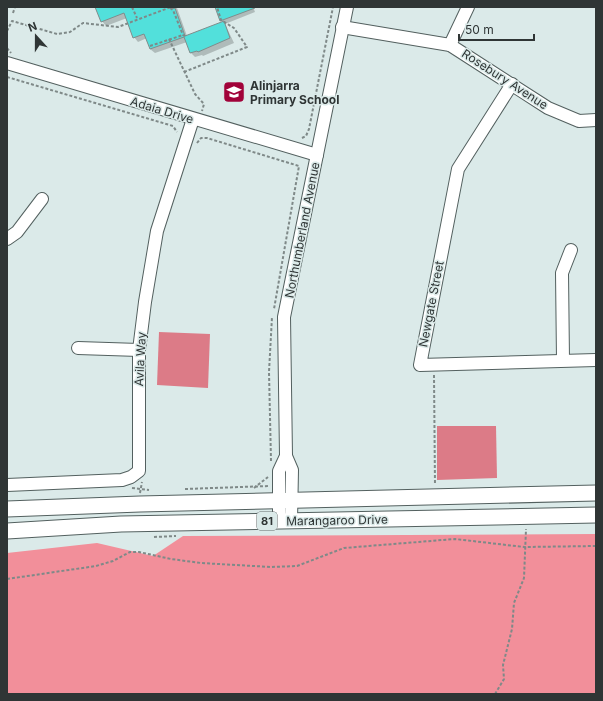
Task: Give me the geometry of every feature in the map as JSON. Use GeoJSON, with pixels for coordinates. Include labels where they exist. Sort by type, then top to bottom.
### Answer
{"type":"FeatureCollection","features":[{"type":"Feature","properties":{"kind":"main road","name":"Marangaroo Drive"},"geometry":{"type":"LineString","coordinates":[[7,509],[140,497],[283,495],[435,497],[596,493]]}},
{"type":"Feature","properties":{"kind":"main road","name":"Marangaroo Drive"},"geometry":{"type":"LineString","coordinates":[[7,530],[78,526],[596,515]]}},
{"type":"Feature","properties":{"kind":"street","name":"Northumberland Avenue"},"geometry":{"type":"LineString","coordinates":[[283,495],[292,470],[286,456],[284,317],[347,7]]}},
{"type":"Feature","properties":{"kind":"street"},"geometry":{"type":"LineString","coordinates":[[450,44],[468,7]]}},
{"type":"Feature","properties":{"kind":"street","name":"Rosebury Avenue"},"geometry":{"type":"LineString","coordinates":[[342,27],[450,44],[548,108],[579,121],[596,120]]}},
{"type":"Feature","properties":{"kind":"street","name":"Adaia Drive"},"geometry":{"type":"LineString","coordinates":[[7,63],[197,114],[317,155]]}},
{"type":"Feature","properties":{"kind":"street","name":"Newgate Street"},"geometry":{"type":"LineString","coordinates":[[512,84],[458,169],[420,364],[596,360]]}},
{"type":"Feature","properties":{"kind":"street","name":"Avila Way"},"geometry":{"type":"LineString","coordinates":[[7,485],[116,481],[131,477],[139,470],[138,350],[157,231],[197,114]]}},
{"type":"Feature","properties":{"kind":"street"},"geometry":{"type":"LineString","coordinates":[[7,239],[17,232],[42,199]]}},
{"type":"Feature","properties":{"kind":"street"},"geometry":{"type":"LineString","coordinates":[[564,360],[562,273],[571,250]]}},
{"type":"Feature","properties":{"kind":"street"},"geometry":{"type":"LineString","coordinates":[[78,348],[138,350]]}},
{"type":"Feature","properties":{"kind":"street","name":"Northumberland Avenue"},"geometry":{"type":"LineString","coordinates":[[285,521],[279,471],[286,456]]}},
{"type":"Feature","properties":{"kind":"path"},"geometry":{"type":"LineString","coordinates":[[13,13],[15,7]]}},
{"type":"Feature","properties":{"kind":"path"},"geometry":{"type":"LineString","coordinates":[[132,7],[137,18]]}},
{"type":"Feature","properties":{"kind":"path"},"geometry":{"type":"LineString","coordinates":[[7,31],[12,21],[57,34],[70,32],[84,23],[118,28],[171,7],[182,34],[187,37]]}},
{"type":"Feature","properties":{"kind":"path"},"geometry":{"type":"LineString","coordinates":[[184,72],[247,47],[234,28],[221,20],[217,7]]}},
{"type":"Feature","properties":{"kind":"path"},"geometry":{"type":"LineString","coordinates":[[300,139],[306,136],[309,130],[333,7]]}},
{"type":"Feature","properties":{"kind":"path"},"geometry":{"type":"LineString","coordinates":[[150,46],[182,34]]}},
{"type":"Feature","properties":{"kind":"path"},"geometry":{"type":"LineString","coordinates":[[169,39],[195,94],[204,104],[197,114]]}},
{"type":"Feature","properties":{"kind":"path"},"geometry":{"type":"LineString","coordinates":[[7,50],[17,55]]}},
{"type":"Feature","properties":{"kind":"path"},"geometry":{"type":"LineString","coordinates":[[7,77],[173,126],[177,135]]}},
{"type":"Feature","properties":{"kind":"path"},"geometry":{"type":"LineString","coordinates":[[197,114],[206,113]]}},
{"type":"Feature","properties":{"kind":"path"},"geometry":{"type":"LineString","coordinates":[[194,145],[201,138],[208,138],[299,166],[270,331],[270,469]]}},
{"type":"Feature","properties":{"kind":"path"},"geometry":{"type":"LineString","coordinates":[[434,364],[435,497]]}},
{"type":"Feature","properties":{"kind":"path"},"geometry":{"type":"LineString","coordinates":[[140,497],[144,475]]}},
{"type":"Feature","properties":{"kind":"path"},"geometry":{"type":"LineString","coordinates":[[254,488],[269,476]]}},
{"type":"Feature","properties":{"kind":"path"},"geometry":{"type":"LineString","coordinates":[[116,481],[140,497]]}},
{"type":"Feature","properties":{"kind":"path"},"geometry":{"type":"LineString","coordinates":[[180,490],[254,488],[283,495]]}},
{"type":"Feature","properties":{"kind":"path"},"geometry":{"type":"LineString","coordinates":[[140,497],[150,490]]}},
{"type":"Feature","properties":{"kind":"path"},"geometry":{"type":"LineString","coordinates":[[495,694],[504,679],[503,665],[512,629],[514,604],[524,578],[526,516]]}},
{"type":"Feature","properties":{"kind":"path"},"geometry":{"type":"LineString","coordinates":[[7,579],[96,566],[113,561],[130,552],[139,552],[171,559],[201,563],[271,567],[297,566],[344,548],[455,539],[524,547],[596,546]]}},
{"type":"Feature","properties":{"kind":"shaded area"},"geometry":{"type":"Polygon","coordinates":[[[159,332],[210,334],[208,388],[157,385],[159,332]]]}},
{"type":"Feature","properties":{"kind":"shaded area"},"geometry":{"type":"Polygon","coordinates":[[[437,426],[496,426],[497,478],[437,480],[437,426]]]}},
{"type":"Feature","properties":{"kind":"shaded area"},"geometry":{"type":"Polygon","coordinates":[[[596,534],[596,694],[7,694],[7,553],[97,543],[153,556],[183,536],[596,534]]]}},
{"type":"Feature","properties":{"kind":"building"},"geometry":{"type":"Polygon","coordinates":[[[95,7],[175,8],[185,36],[224,21],[230,38],[198,52],[190,53],[184,37],[150,49],[144,34],[133,38],[124,13],[101,22],[95,7]]]}},
{"type":"Feature","properties":{"kind":"building"},"geometry":{"type":"Polygon","coordinates":[[[215,7],[255,7],[255,8],[220,21],[215,7]]]}},
{"type":"Feature","properties":{"kind":"place","name":"Alinjarra Primary School"},"geometry":{"type":"Point","coordinates":[234,92]}}]}
